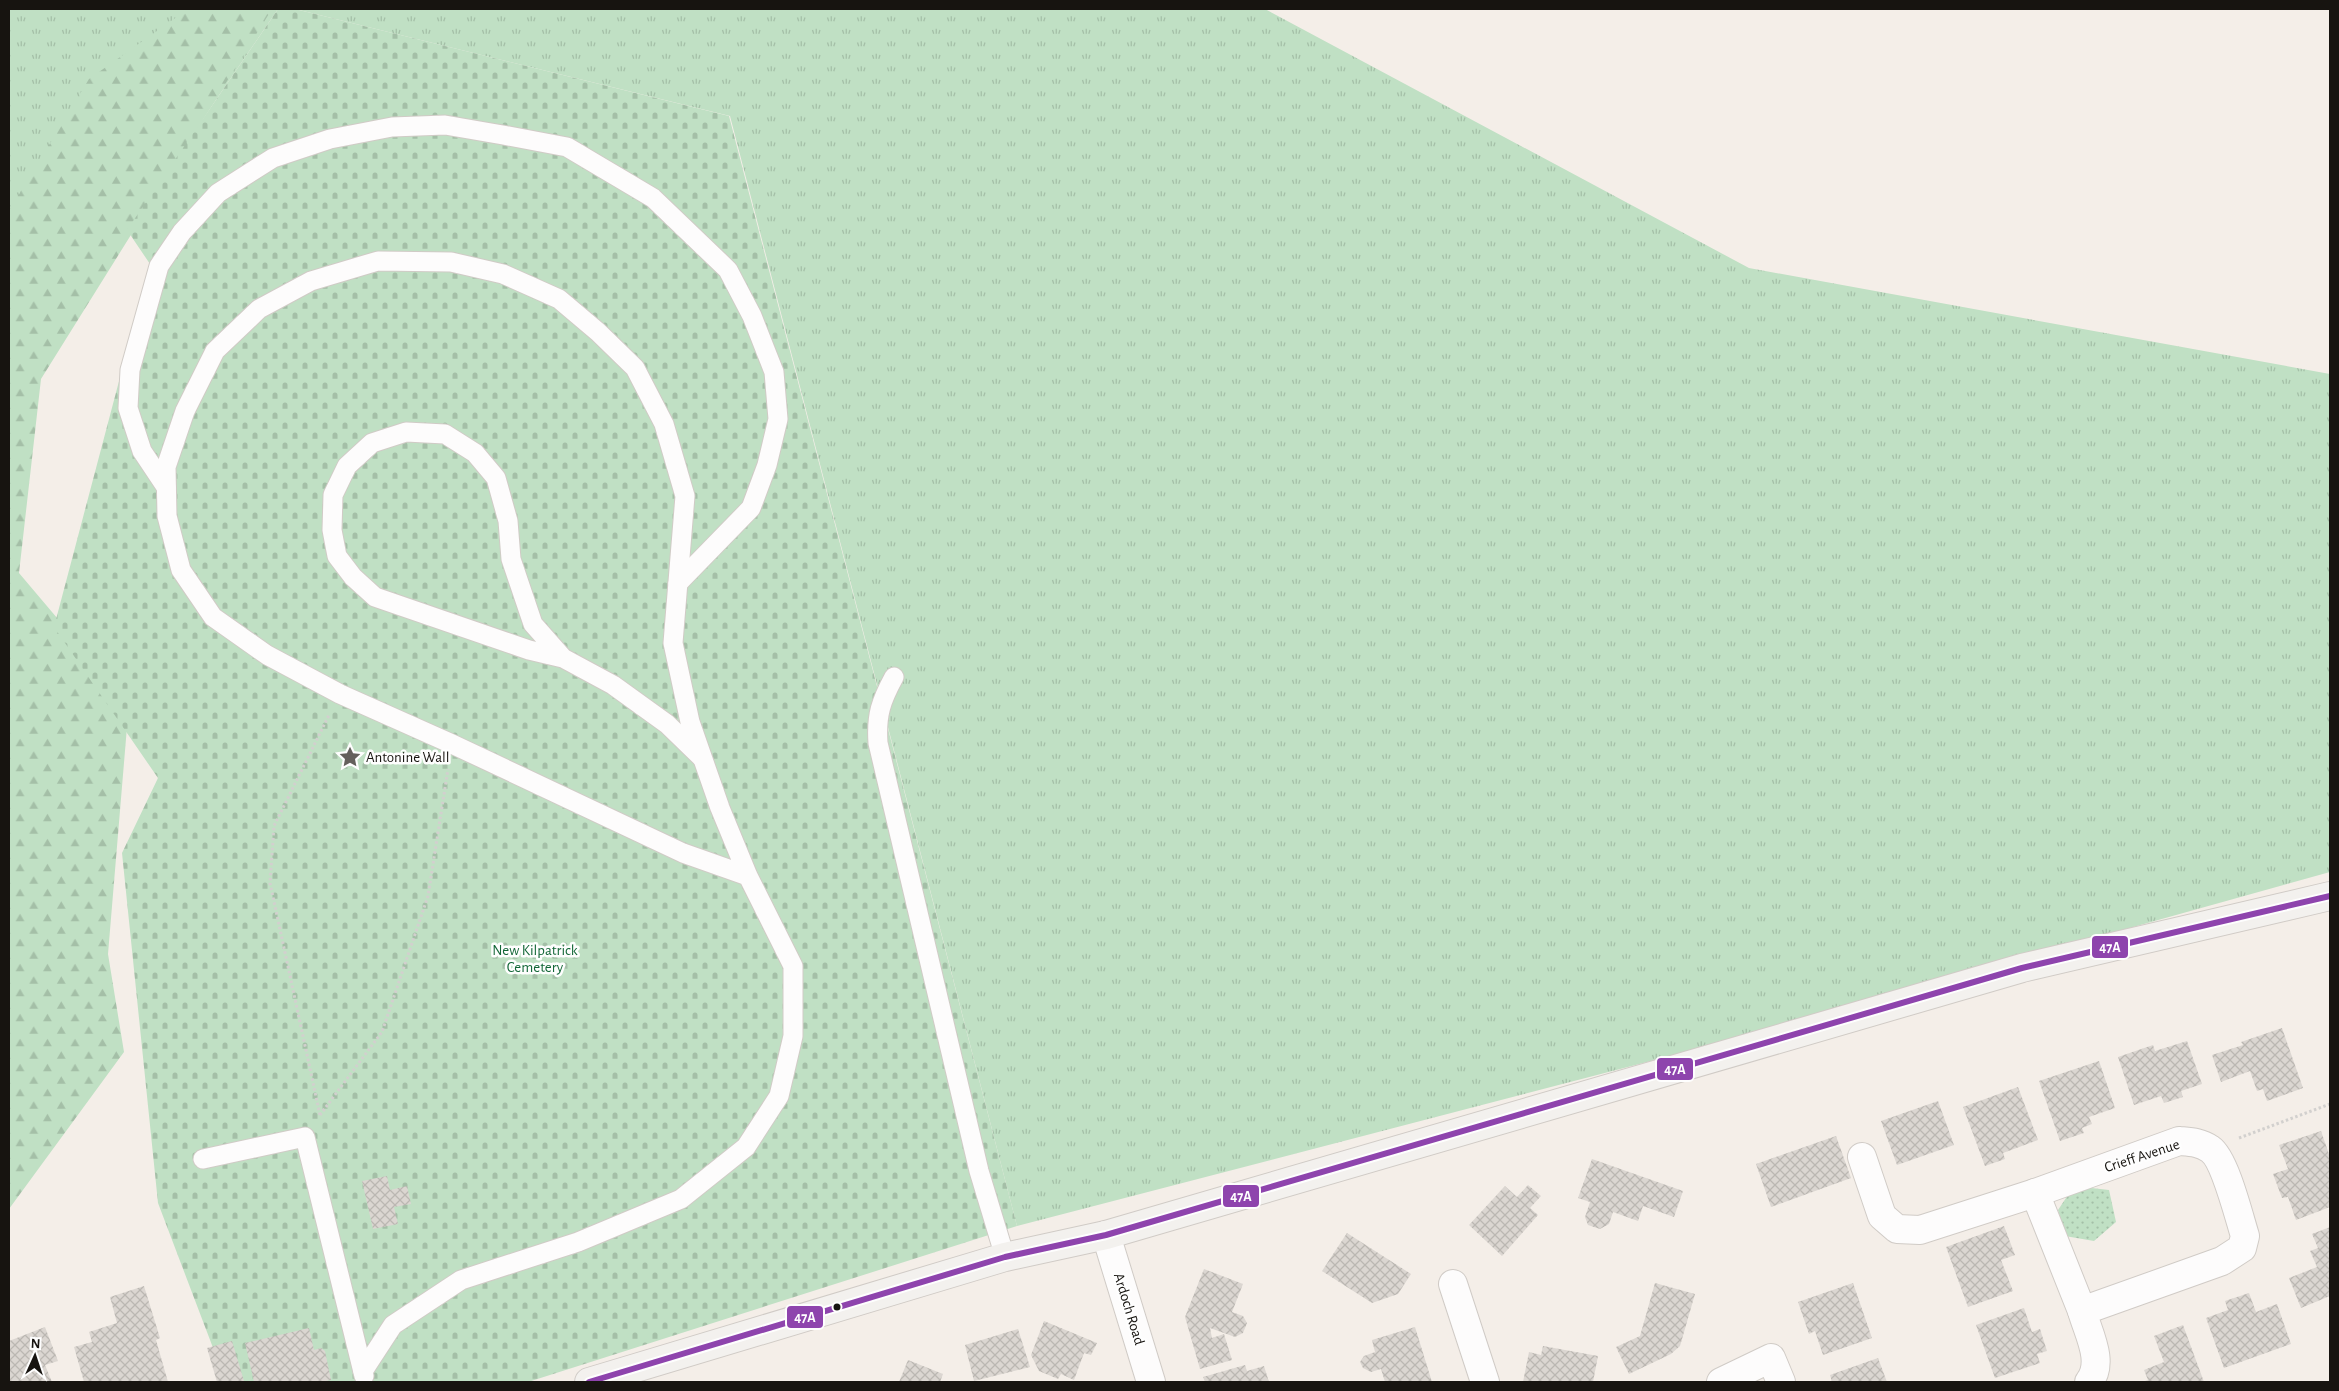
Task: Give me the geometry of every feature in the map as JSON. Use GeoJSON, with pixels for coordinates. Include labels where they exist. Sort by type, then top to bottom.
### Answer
{"type":"FeatureCollection","features":[{"type":"Feature","properties":{"kind":"main road"},"geometry":{"type":"LineString","coordinates":[[589,1382],[1005,1257],[1106,1235],[2022,968],[2330,896]]}},
{"type":"Feature","properties":{"kind":"street","name":"Crieff Avenue"},"geometry":{"type":"LineString","coordinates":[[1862,1157],[1882,1216],[1897,1229],[1920,1230],[2035,1193],[2180,1141],[2197,1142],[2211,1149]]}},
{"type":"Feature","properties":{"kind":"street"},"geometry":{"type":"LineString","coordinates":[[2082,1311],[2222,1261],[2233,1256],[2242,1248],[2245,1236],[2220,1160],[2211,1149]]}},
{"type":"Feature","properties":{"kind":"street"},"geometry":{"type":"LineString","coordinates":[[2035,1193],[2082,1311],[2097,1360],[2095,1375],[2089,1382]]}},
{"type":"Feature","properties":{"kind":"street","name":"Ardoch Road"},"geometry":{"type":"LineString","coordinates":[[1106,1235],[1151,1382]]}},
{"type":"Feature","properties":{"kind":"street"},"geometry":{"type":"LineString","coordinates":[[1453,1284],[1485,1382]]}},
{"type":"Feature","properties":{"kind":"street"},"geometry":{"type":"LineString","coordinates":[[1721,1382],[1776,1370]]}},
{"type":"Feature","properties":{"kind":"lane"},"geometry":{"type":"LineString","coordinates":[[166,487],[142,450],[128,408],[130,370],[159,266],[182,232],[218,193],[273,158],[330,139],[392,127],[445,125],[502,134],[567,147],[653,198],[728,270],[752,316],[774,372],[778,419],[766,465],[751,508],[678,583]]}},
{"type":"Feature","properties":{"kind":"lane"},"geometry":{"type":"LineString","coordinates":[[364,1376],[393,1325],[461,1280],[578,1242],[681,1199],[746,1147],[779,1096],[793,1036],[793,966],[748,876],[690,722],[674,644],[685,496],[664,424],[635,368],[598,332],[559,299],[503,274],[452,262],[378,261],[311,281],[259,309],[215,351],[185,411],[166,467],[167,516],[181,570],[213,617],[268,655],[340,694],[452,744],[683,853],[748,876]]}},
{"type":"Feature","properties":{"kind":"lane"},"geometry":{"type":"LineString","coordinates":[[563,658],[532,624],[511,559],[508,521],[496,478],[475,452],[445,434],[406,432],[372,444],[347,466],[333,495],[332,530],[337,556],[353,577],[375,597],[529,650],[563,658],[613,685],[667,724],[703,760]]}},
{"type":"Feature","properties":{"kind":"lane"},"geometry":{"type":"LineString","coordinates":[[894,677],[884,696],[877,720],[878,743],[979,1171],[1005,1257]]}},
{"type":"Feature","properties":{"kind":"lane"},"geometry":{"type":"LineString","coordinates":[[203,1159],[305,1137],[364,1376]]}},
{"type":"Feature","properties":{"kind":"path"},"geometry":{"type":"LineString","coordinates":[[320,1116],[270,884],[274,826],[340,694]]}},
{"type":"Feature","properties":{"kind":"path"},"geometry":{"type":"LineString","coordinates":[[305,1137],[382,1032],[428,896],[452,744]]}},
{"type":"Feature","properties":{"kind":"path"},"geometry":{"type":"LineString","coordinates":[[2211,1149],[2330,1104]]}},
{"type":"Feature","properties":{"kind":"green space"},"geometry":{"type":"Polygon","coordinates":[[[9,9],[278,9],[127,230],[9,333],[9,9]]]}},
{"type":"Feature","properties":{"kind":"green space"},"geometry":{"type":"Polygon","coordinates":[[[188,9],[272,9],[41,379],[19,573],[129,703],[108,954],[124,1052],[9,1209],[9,211],[89,79],[188,9]]]}},
{"type":"Feature","properties":{"kind":"green space","name":"New Kilpatrick Cemetery"},"geometry":{"type":"Polygon","coordinates":[[[278,9],[295,9],[729,116],[1017,1226],[528,1382],[226,1382],[158,1203],[122,853],[158,778],[54,627],[150,264],[127,230],[278,9]]]}},
{"type":"Feature","properties":{"kind":"green space"},"geometry":{"type":"Polygon","coordinates":[[[295,9],[1265,9],[1749,268],[2330,374],[2330,872],[1697,1049],[1017,1226],[730,116],[295,9]]]}},
{"type":"Feature","properties":{"kind":"green space"},"geometry":{"type":"Polygon","coordinates":[[[2074,1186],[2109,1190],[2116,1222],[2094,1241],[2065,1236],[2058,1210],[2074,1186]]]}},
{"type":"Feature","properties":{"kind":"building"},"geometry":{"type":"Polygon","coordinates":[[[2282,1028],[2303,1088],[2267,1101],[2263,1089],[2257,1091],[2250,1071],[2221,1082],[2212,1055],[2243,1045],[2241,1042],[2282,1028]]]}},
{"type":"Feature","properties":{"kind":"building"},"geometry":{"type":"Polygon","coordinates":[[[2187,1041],[2202,1084],[2181,1091],[2183,1097],[2164,1103],[2161,1096],[2134,1105],[2118,1057],[2153,1045],[2155,1051],[2187,1041]]]}},
{"type":"Feature","properties":{"kind":"building"},"geometry":{"type":"Polygon","coordinates":[[[2099,1061],[2115,1108],[2089,1117],[2092,1124],[2082,1128],[2084,1133],[2060,1141],[2039,1081],[2099,1061]]]}},
{"type":"Feature","properties":{"kind":"building"},"geometry":{"type":"Polygon","coordinates":[[[2018,1087],[2038,1140],[2003,1153],[2005,1159],[1985,1166],[1963,1107],[2018,1087]]]}},
{"type":"Feature","properties":{"kind":"building"},"geometry":{"type":"Polygon","coordinates":[[[1938,1101],[1954,1145],[1897,1165],[1881,1121],[1938,1101]]]}},
{"type":"Feature","properties":{"kind":"building"},"geometry":{"type":"Polygon","coordinates":[[[2321,1131],[2330,1157],[2330,1207],[2296,1220],[2288,1197],[2282,1198],[2273,1174],[2288,1169],[2279,1145],[2321,1131]]]}},
{"type":"Feature","properties":{"kind":"building"},"geometry":{"type":"Polygon","coordinates":[[[1836,1136],[1851,1178],[1771,1207],[1756,1164],[1836,1136]]]}},
{"type":"Feature","properties":{"kind":"building"},"geometry":{"type":"Polygon","coordinates":[[[1592,1159],[1683,1191],[1674,1217],[1643,1206],[1638,1221],[1613,1212],[1609,1224],[1600,1229],[1588,1225],[1585,1217],[1590,1202],[1578,1198],[1592,1159]]]}},
{"type":"Feature","properties":{"kind":"building"},"geometry":{"type":"Polygon","coordinates":[[[387,1176],[390,1190],[407,1186],[411,1204],[394,1207],[398,1224],[373,1229],[362,1181],[387,1176]]]}},
{"type":"Feature","properties":{"kind":"building"},"geometry":{"type":"Polygon","coordinates":[[[1528,1185],[1541,1196],[1530,1208],[1538,1215],[1502,1256],[1469,1225],[1505,1186],[1517,1197],[1528,1185]]]}},
{"type":"Feature","properties":{"kind":"building"},"geometry":{"type":"Polygon","coordinates":[[[2004,1226],[2015,1255],[2001,1260],[2013,1291],[1968,1307],[1946,1247],[2004,1226]]]}},
{"type":"Feature","properties":{"kind":"building"},"geometry":{"type":"Polygon","coordinates":[[[2330,1227],[2330,1296],[2301,1308],[2289,1278],[2317,1267],[2310,1251],[2318,1248],[2312,1234],[2330,1227]]]}},
{"type":"Feature","properties":{"kind":"building"},"geometry":{"type":"Polygon","coordinates":[[[1347,1233],[1411,1274],[1398,1294],[1372,1303],[1322,1271],[1347,1233]]]}},
{"type":"Feature","properties":{"kind":"building"},"geometry":{"type":"Polygon","coordinates":[[[1204,1269],[1243,1284],[1232,1312],[1243,1316],[1247,1323],[1243,1333],[1235,1337],[1210,1328],[1212,1338],[1224,1334],[1232,1360],[1200,1369],[1185,1317],[1204,1269]]]}},
{"type":"Feature","properties":{"kind":"building"},"geometry":{"type":"Polygon","coordinates":[[[1655,1283],[1695,1294],[1680,1346],[1671,1354],[1629,1374],[1616,1347],[1640,1336],[1655,1283]]]}},
{"type":"Feature","properties":{"kind":"building"},"geometry":{"type":"Polygon","coordinates":[[[1853,1283],[1872,1338],[1823,1355],[1815,1331],[1809,1334],[1798,1302],[1853,1283]]]}},
{"type":"Feature","properties":{"kind":"building"},"geometry":{"type":"Polygon","coordinates":[[[144,1286],[160,1338],[156,1340],[168,1382],[84,1382],[74,1347],[92,1342],[89,1332],[117,1323],[110,1297],[144,1286]]]}},
{"type":"Feature","properties":{"kind":"building"},"geometry":{"type":"Polygon","coordinates":[[[2249,1293],[2256,1312],[2277,1304],[2291,1344],[2224,1368],[2206,1318],[2228,1310],[2225,1301],[2249,1293]]]}},
{"type":"Feature","properties":{"kind":"building"},"geometry":{"type":"Polygon","coordinates":[[[2024,1308],[2032,1332],[2040,1329],[2047,1351],[2037,1354],[2040,1363],[1995,1378],[1976,1325],[2024,1308]]]}},
{"type":"Feature","properties":{"kind":"building"},"geometry":{"type":"Polygon","coordinates":[[[1044,1321],[1097,1343],[1091,1355],[1084,1353],[1074,1380],[1061,1374],[1058,1379],[1039,1371],[1031,1355],[1044,1321]]]}},
{"type":"Feature","properties":{"kind":"building"},"geometry":{"type":"Polygon","coordinates":[[[2183,1325],[2204,1382],[2142,1382],[2148,1380],[2144,1370],[2164,1362],[2154,1336],[2183,1325]]]}},
{"type":"Feature","properties":{"kind":"building"},"geometry":{"type":"Polygon","coordinates":[[[45,1327],[58,1361],[45,1365],[52,1382],[9,1382],[9,1341],[45,1327]]]}},
{"type":"Feature","properties":{"kind":"building"},"geometry":{"type":"Polygon","coordinates":[[[1415,1327],[1432,1382],[1385,1382],[1381,1369],[1371,1372],[1363,1368],[1360,1362],[1364,1356],[1375,1352],[1372,1340],[1415,1327]]]}},
{"type":"Feature","properties":{"kind":"building"},"geometry":{"type":"Polygon","coordinates":[[[309,1328],[314,1350],[321,1348],[325,1351],[331,1380],[321,1382],[254,1382],[245,1343],[309,1328]]]}},
{"type":"Feature","properties":{"kind":"building"},"geometry":{"type":"Polygon","coordinates":[[[1018,1329],[1030,1367],[974,1381],[965,1345],[1018,1329]]]}},
{"type":"Feature","properties":{"kind":"building"},"geometry":{"type":"Polygon","coordinates":[[[232,1341],[244,1381],[217,1382],[207,1348],[232,1341]]]}},
{"type":"Feature","properties":{"kind":"building"},"geometry":{"type":"Polygon","coordinates":[[[1543,1346],[1598,1356],[1593,1382],[1523,1382],[1529,1352],[1541,1355],[1543,1346]]]}},
{"type":"Feature","properties":{"kind":"building"},"geometry":{"type":"Polygon","coordinates":[[[1878,1358],[1887,1382],[1832,1382],[1830,1375],[1878,1358]]]}},
{"type":"Feature","properties":{"kind":"building"},"geometry":{"type":"Polygon","coordinates":[[[908,1360],[943,1374],[940,1382],[899,1382],[908,1360]]]}},
{"type":"Feature","properties":{"kind":"building"},"geometry":{"type":"Polygon","coordinates":[[[1245,1365],[1247,1371],[1264,1366],[1269,1382],[1205,1382],[1203,1377],[1245,1365]]]}},
{"type":"Feature","properties":{"kind":"transit line","name":"47A"},"geometry":{"type":"LineString","coordinates":[[589,1382],[1005,1257],[1106,1235],[2022,968],[2330,896]]}},
{"type":"Feature","properties":{"kind":"place","name":"Antonine Wall"},"geometry":{"type":"Point","coordinates":[350,757]}}]}
